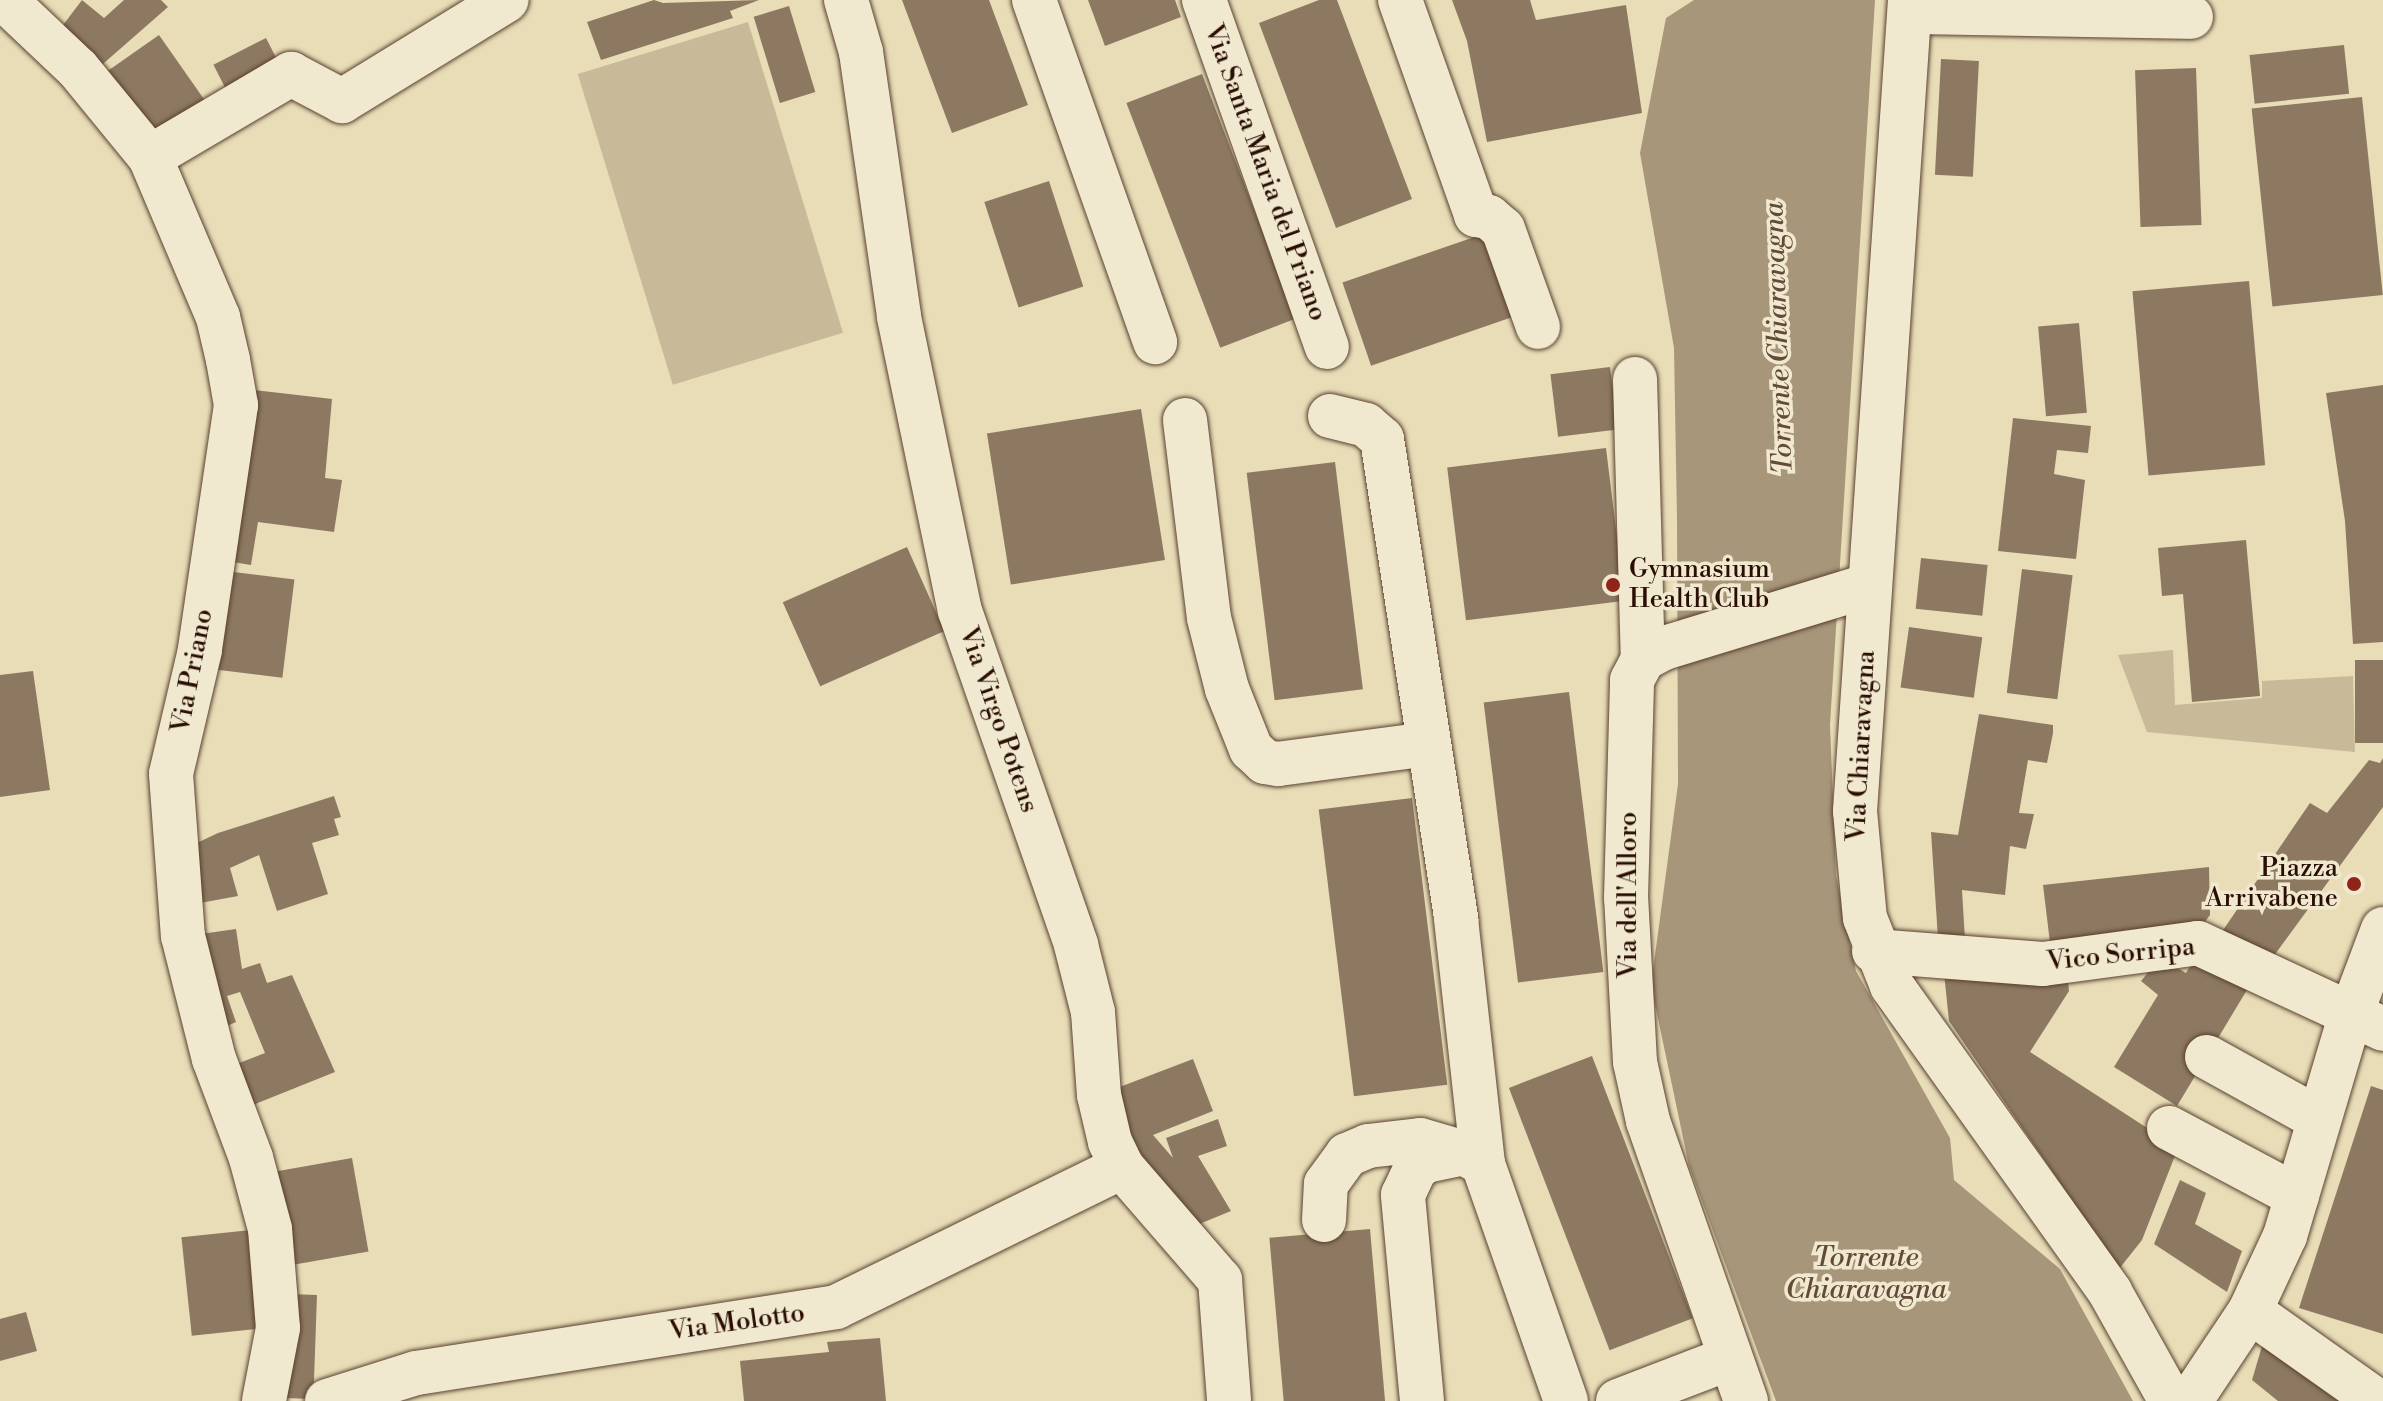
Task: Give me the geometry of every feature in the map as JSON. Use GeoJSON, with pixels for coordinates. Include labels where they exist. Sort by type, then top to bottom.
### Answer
{"type":"FeatureCollection","features":[{"type":"Feature","properties":{"kind":"street","name":"Via Priano"},"geometry":{"type":"LineString","coordinates":[[5,0],[78,69],[150,157],[218,317],[236,405],[200,650],[171,774],[183,936],[214,1059],[251,1158],[270,1229],[278,1328],[264,1401]]}},
{"type":"Feature","properties":{"kind":"street"},"geometry":{"type":"LineString","coordinates":[[150,157],[291,74],[342,101],[507,0]]}},
{"type":"Feature","properties":{"kind":"street","name":"Via Virgo Potens"},"geometry":{"type":"LineString","coordinates":[[846,0],[861,52],[899,317],[960,611],[1076,945],[1093,1012],[1099,1095],[1122,1167],[1220,1280],[1229,1401]]}},
{"type":"Feature","properties":{"kind":"street"},"geometry":{"type":"LineString","coordinates":[[1034,0],[1155,342]]}},
{"type":"Feature","properties":{"kind":"street","name":"Via Santa Maria del Priano"},"geometry":{"type":"LineString","coordinates":[[1204,0],[1327,347]]}},
{"type":"Feature","properties":{"kind":"street"},"geometry":{"type":"LineString","coordinates":[[1400,0],[1476,215],[1498,221],[1503,229],[1538,327]]}},
{"type":"Feature","properties":{"kind":"street"},"geometry":{"type":"LineString","coordinates":[[1910,6],[2191,17]]}},
{"type":"Feature","properties":{"kind":"street","name":"Via Chiaravagna"},"geometry":{"type":"LineString","coordinates":[[1910,6],[1857,587],[1857,866],[1874,951],[1892,986],[2110,1292],[2171,1401]]}},
{"type":"Feature","properties":{"kind":"street","name":"Via dell'Alloro"},"geometry":{"type":"LineString","coordinates":[[1635,379],[1654,654],[1632,680],[1626,898],[1632,1036],[1648,1121],[1746,1401]]}},
{"type":"Feature","properties":{"kind":"street"},"geometry":{"type":"LineString","coordinates":[[1330,416],[1366,425],[1382,439],[1456,919],[1474,1158],[1566,1401]]}},
{"type":"Feature","properties":{"kind":"street"},"geometry":{"type":"LineString","coordinates":[[1185,420],[1209,618],[1227,689],[1251,749],[1265,762],[1278,764],[1428,744]]}},
{"type":"Feature","properties":{"kind":"street"},"geometry":{"type":"LineString","coordinates":[[1654,654],[1857,587]]}},
{"type":"Feature","properties":{"kind":"street"},"geometry":{"type":"LineString","coordinates":[[2190,1401],[2250,1311],[2285,1236],[2319,1119],[2358,1031],[2383,929]]}},
{"type":"Feature","properties":{"kind":"street","name":"Vico Sorripa"},"geometry":{"type":"LineString","coordinates":[[1874,951],[2043,964],[2198,943],[2358,1031],[2383,1060]]}},
{"type":"Feature","properties":{"kind":"street"},"geometry":{"type":"LineString","coordinates":[[2207,1057],[2319,1119]]}},
{"type":"Feature","properties":{"kind":"street"},"geometry":{"type":"LineString","coordinates":[[2169,1128],[2297,1196]]}},
{"type":"Feature","properties":{"kind":"street"},"geometry":{"type":"LineString","coordinates":[[1324,1220],[1326,1184],[1347,1155],[1368,1146],[1420,1140],[1474,1158]]}},
{"type":"Feature","properties":{"kind":"street"},"geometry":{"type":"LineString","coordinates":[[1422,1401],[1403,1195],[1415,1169],[1426,1161],[1474,1158]]}},
{"type":"Feature","properties":{"kind":"street","name":"Via Molotto"},"geometry":{"type":"LineString","coordinates":[[327,1401],[416,1373],[836,1307],[1122,1167]]}},
{"type":"Feature","properties":{"kind":"street"},"geometry":{"type":"LineString","coordinates":[[2250,1311],[2377,1401]]}},
{"type":"Feature","properties":{"kind":"street"},"geometry":{"type":"LineString","coordinates":[[1618,1401],[1730,1358]]}},
{"type":"Feature","properties":{"kind":"shaded area"},"geometry":{"type":"Polygon","coordinates":[[[748,22],[843,333],[673,385],[578,74],[748,22]]]}},
{"type":"Feature","properties":{"kind":"shaded area"},"geometry":{"type":"Polygon","coordinates":[[[2173,650],[2175,705],[2262,698],[2262,681],[2353,676],[2355,752],[2147,732],[2118,655],[2173,650]]]}},
{"type":"Feature","properties":{"kind":"water","name":"Torrente Chiaravagna"},"geometry":{"type":"Polygon","coordinates":[[[1694,0],[1875,0],[1830,725],[1836,875],[1856,971],[1950,1138],[1954,1180],[2060,1269],[2133,1401],[1776,1401],[1689,1166],[1651,985],[1678,784],[1677,518],[1674,348],[1640,153],[1666,18],[1694,0]]]}},
{"type":"Feature","properties":{"kind":"building"},"geometry":{"type":"Polygon","coordinates":[[[82,0],[104,18],[124,0],[161,0],[168,7],[96,70],[54,37],[82,0]]]}},
{"type":"Feature","properties":{"kind":"building"},"geometry":{"type":"Polygon","coordinates":[[[654,0],[663,3],[759,0],[730,11],[733,18],[601,60],[587,22],[654,0]]]}},
{"type":"Feature","properties":{"kind":"building"},"geometry":{"type":"Polygon","coordinates":[[[902,0],[989,0],[1028,105],[952,133],[902,0]]]}},
{"type":"Feature","properties":{"kind":"building"},"geometry":{"type":"Polygon","coordinates":[[[1088,0],[1175,0],[1181,17],[1105,46],[1088,0]]]}},
{"type":"Feature","properties":{"kind":"building"},"geometry":{"type":"Polygon","coordinates":[[[1319,0],[1337,0],[1412,199],[1336,228],[1259,23],[1319,0]]]}},
{"type":"Feature","properties":{"kind":"building"},"geometry":{"type":"Polygon","coordinates":[[[1452,0],[1530,0],[1536,20],[1626,5],[1642,113],[1487,142],[1467,41],[1452,0]]]}},
{"type":"Feature","properties":{"kind":"building"},"geometry":{"type":"Polygon","coordinates":[[[789,6],[815,92],[780,103],[754,17],[789,6]]]}},
{"type":"Feature","properties":{"kind":"building"},"geometry":{"type":"Polygon","coordinates":[[[159,35],[209,107],[157,144],[107,72],[159,35]]]}},
{"type":"Feature","properties":{"kind":"building"},"geometry":{"type":"Polygon","coordinates":[[[266,38],[281,68],[229,95],[213,65],[266,38]]]}},
{"type":"Feature","properties":{"kind":"building"},"geometry":{"type":"Polygon","coordinates":[[[2344,45],[2349,94],[2255,104],[2250,55],[2344,45]]]}},
{"type":"Feature","properties":{"kind":"building"},"geometry":{"type":"Polygon","coordinates":[[[1941,59],[1979,61],[1973,177],[1935,175],[1941,59]]]}},
{"type":"Feature","properties":{"kind":"building"},"geometry":{"type":"Polygon","coordinates":[[[2196,68],[2201,225],[2141,227],[2135,70],[2196,68]]]}},
{"type":"Feature","properties":{"kind":"building"},"geometry":{"type":"Polygon","coordinates":[[[1202,74],[1296,319],[1220,348],[1126,103],[1202,74]]]}},
{"type":"Feature","properties":{"kind":"building"},"geometry":{"type":"Polygon","coordinates":[[[2362,97],[2383,295],[2272,307],[2252,109],[2362,97]]]}},
{"type":"Feature","properties":{"kind":"building"},"geometry":{"type":"Polygon","coordinates":[[[1049,181],[1083,287],[1019,308],[984,202],[1049,181]]]}},
{"type":"Feature","properties":{"kind":"building"},"geometry":{"type":"Polygon","coordinates":[[[1489,232],[1518,315],[1371,366],[1342,282],[1489,232]]]}},
{"type":"Feature","properties":{"kind":"building"},"geometry":{"type":"Polygon","coordinates":[[[2249,281],[2265,465],[2149,475],[2132,291],[2249,281]]]}},
{"type":"Feature","properties":{"kind":"building"},"geometry":{"type":"Polygon","coordinates":[[[2079,323],[2087,413],[2046,416],[2038,327],[2079,323]]]}},
{"type":"Feature","properties":{"kind":"building"},"geometry":{"type":"Polygon","coordinates":[[[1610,367],[1618,430],[1558,437],[1550,374],[1610,367]]]}},
{"type":"Feature","properties":{"kind":"building"},"geometry":{"type":"Polygon","coordinates":[[[2383,385],[2383,642],[2353,644],[2345,521],[2326,393],[2383,385]]]}},
{"type":"Feature","properties":{"kind":"building"},"geometry":{"type":"Polygon","coordinates":[[[246,389],[332,399],[325,478],[342,480],[334,532],[258,522],[251,565],[221,560],[246,389]]]}},
{"type":"Feature","properties":{"kind":"building"},"geometry":{"type":"Polygon","coordinates":[[[1141,409],[1165,560],[1011,585],[987,433],[1141,409]]]}},
{"type":"Feature","properties":{"kind":"building"},"geometry":{"type":"Polygon","coordinates":[[[2013,418],[2091,426],[2088,453],[2057,450],[2054,474],[2085,480],[2076,559],[1998,551],[2013,418]]]}},
{"type":"Feature","properties":{"kind":"building"},"geometry":{"type":"Polygon","coordinates":[[[1606,448],[1625,601],[1466,620],[1447,467],[1606,448]]]}},
{"type":"Feature","properties":{"kind":"building"},"geometry":{"type":"Polygon","coordinates":[[[1335,462],[1363,689],[1275,700],[1247,473],[1335,462]]]}},
{"type":"Feature","properties":{"kind":"building"},"geometry":{"type":"Polygon","coordinates":[[[2246,540],[2260,696],[2192,702],[2183,594],[2162,596],[2158,548],[2246,540]]]}},
{"type":"Feature","properties":{"kind":"building"},"geometry":{"type":"Polygon","coordinates":[[[907,547],[944,631],[820,686],[783,602],[907,547]]]}},
{"type":"Feature","properties":{"kind":"building"},"geometry":{"type":"Polygon","coordinates":[[[1921,558],[1988,565],[1982,616],[1916,609],[1921,558]]]}},
{"type":"Feature","properties":{"kind":"building"},"geometry":{"type":"Polygon","coordinates":[[[2022,569],[2073,575],[2057,699],[2007,693],[2022,569]]]}},
{"type":"Feature","properties":{"kind":"building"},"geometry":{"type":"Polygon","coordinates":[[[217,570],[294,580],[282,678],[205,668],[217,570]]]}},
{"type":"Feature","properties":{"kind":"building"},"geometry":{"type":"Polygon","coordinates":[[[1909,627],[1982,637],[1974,698],[1901,687],[1909,627]]]}},
{"type":"Feature","properties":{"kind":"building"},"geometry":{"type":"Polygon","coordinates":[[[2355,660],[2383,660],[2383,743],[2355,743],[2355,660]]]}},
{"type":"Feature","properties":{"kind":"building"},"geometry":{"type":"Polygon","coordinates":[[[33,671],[50,790],[0,797],[0,675],[33,671]]]}},
{"type":"Feature","properties":{"kind":"building"},"geometry":{"type":"Polygon","coordinates":[[[1569,692],[1603,972],[1518,982],[1484,702],[1569,692]]]}},
{"type":"Feature","properties":{"kind":"building"},"geometry":{"type":"Polygon","coordinates":[[[1979,714],[2053,725],[2053,733],[2047,763],[2028,760],[2019,813],[2034,814],[2026,849],[2010,846],[2005,895],[1962,890],[1966,956],[1939,954],[1931,832],[1958,835],[1979,714]]]}},
{"type":"Feature","properties":{"kind":"building"},"geometry":{"type":"Polygon","coordinates":[[[2383,758],[2383,807],[2265,968],[2219,936],[2310,803],[2327,813],[2369,760],[2380,763],[2383,758]]]}},
{"type":"Feature","properties":{"kind":"building"},"geometry":{"type":"Polygon","coordinates":[[[334,796],[341,817],[334,819],[339,835],[312,843],[328,894],[277,911],[259,855],[230,868],[238,896],[189,905],[182,850],[218,833],[334,796]]]}},
{"type":"Feature","properties":{"kind":"building"},"geometry":{"type":"Polygon","coordinates":[[[1412,798],[1447,1085],[1354,1096],[1319,809],[1412,798]]]}},
{"type":"Feature","properties":{"kind":"building"},"geometry":{"type":"Polygon","coordinates":[[[2209,867],[2210,915],[2193,938],[2051,951],[2043,885],[2209,867]]]}},
{"type":"Feature","properties":{"kind":"building"},"geometry":{"type":"Polygon","coordinates":[[[236,929],[242,969],[260,963],[267,983],[292,975],[335,1072],[245,1108],[229,1067],[265,1053],[240,992],[227,996],[236,1022],[211,1033],[187,936],[236,929]]]}},
{"type":"Feature","properties":{"kind":"building"},"geometry":{"type":"Polygon","coordinates":[[[2201,948],[2253,980],[2177,1106],[2114,1067],[2158,995],[2141,981],[2160,958],[2186,973],[2201,948]]]}},
{"type":"Feature","properties":{"kind":"building"},"geometry":{"type":"Polygon","coordinates":[[[1943,963],[2067,971],[2069,991],[2030,1052],[2178,1148],[2142,1240],[2119,1269],[1949,1021],[1943,963]]]}},
{"type":"Feature","properties":{"kind":"building"},"geometry":{"type":"Polygon","coordinates":[[[1592,1056],[1693,1318],[1610,1350],[1509,1088],[1592,1056]]]}},
{"type":"Feature","properties":{"kind":"building"},"geometry":{"type":"Polygon","coordinates":[[[1193,1059],[1213,1111],[1153,1135],[1173,1158],[1166,1138],[1218,1119],[1227,1146],[1198,1156],[1231,1211],[1192,1227],[1124,1152],[1104,1093],[1193,1059]]]}},
{"type":"Feature","properties":{"kind":"building"},"geometry":{"type":"Polygon","coordinates":[[[2371,1086],[2383,1090],[2383,1334],[2299,1308],[2371,1086]]]}},
{"type":"Feature","properties":{"kind":"building"},"geometry":{"type":"Polygon","coordinates":[[[352,1158],[368,1252],[288,1266],[271,1172],[352,1158]]]}},
{"type":"Feature","properties":{"kind":"building"},"geometry":{"type":"Polygon","coordinates":[[[2180,1180],[2206,1193],[2195,1224],[2242,1251],[2227,1292],[2154,1244],[2180,1180]]]}},
{"type":"Feature","properties":{"kind":"building"},"geometry":{"type":"Polygon","coordinates":[[[260,1229],[270,1327],[192,1336],[181,1237],[260,1229]]]}},
{"type":"Feature","properties":{"kind":"building"},"geometry":{"type":"Polygon","coordinates":[[[1370,1229],[1385,1401],[1284,1401],[1269,1238],[1370,1229]]]}},
{"type":"Feature","properties":{"kind":"building"},"geometry":{"type":"Polygon","coordinates":[[[287,1294],[317,1295],[313,1399],[283,1398],[287,1294]]]}},
{"type":"Feature","properties":{"kind":"building"},"geometry":{"type":"Polygon","coordinates":[[[26,1312],[37,1351],[0,1361],[0,1319],[26,1312]]]}},
{"type":"Feature","properties":{"kind":"building"},"geometry":{"type":"Polygon","coordinates":[[[2265,1336],[2360,1401],[2278,1401],[2252,1380],[2265,1336]]]}},
{"type":"Feature","properties":{"kind":"building"},"geometry":{"type":"Polygon","coordinates":[[[880,1338],[886,1401],[744,1401],[740,1361],[829,1352],[827,1342],[880,1338]]]}},
{"type":"Feature","properties":{"kind":"place","name":"Gymnasium Health Club"},"geometry":{"type":"Point","coordinates":[1613,585]}},
{"type":"Feature","properties":{"kind":"place","name":"Piazza Arrivabene"},"geometry":{"type":"Point","coordinates":[2354,884]}}]}
